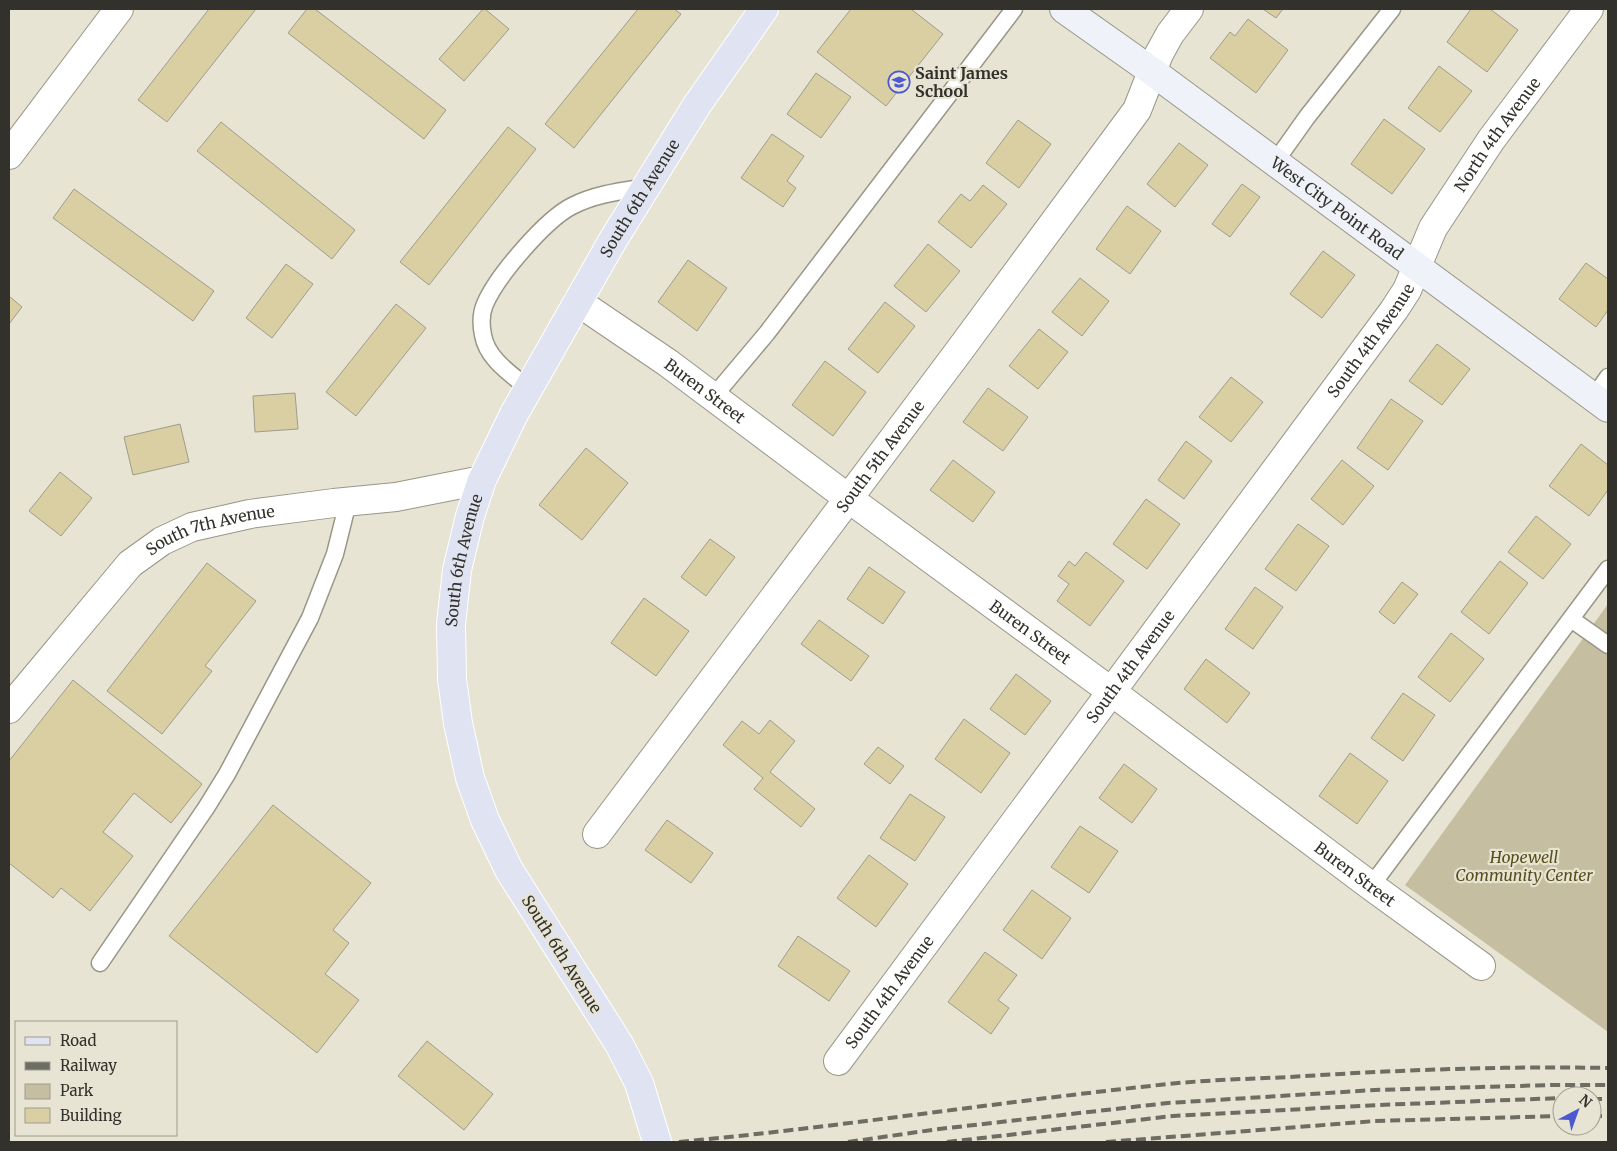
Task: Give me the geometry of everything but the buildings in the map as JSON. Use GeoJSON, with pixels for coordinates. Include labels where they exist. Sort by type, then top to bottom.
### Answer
{"type":"FeatureCollection","features":[{"type":"Feature","properties":{"kind":"main road","name":"South 6th Avenue"},"geometry":{"type":"LineString","coordinates":[[657,1142],[639,1083],[619,1044],[509,870],[485,820],[470,778],[458,723],[452,679],[451,624],[457,570],[470,516],[482,480],[514,414],[612,240],[697,105],[764,9]]}},
{"type":"Feature","properties":{"kind":"street"},"geometry":{"type":"LineString","coordinates":[[9,155],[119,9]]}},
{"type":"Feature","properties":{"kind":"street","name":"West City Point Road"},"geometry":{"type":"LineString","coordinates":[[1064,9],[1153,72],[1417,267],[1603,394]]}},
{"type":"Feature","properties":{"kind":"street","name":"South 5th Avenue"},"geometry":{"type":"LineString","coordinates":[[598,834],[959,351],[1136,110],[1159,54],[1170,34],[1189,9]]}},
{"type":"Feature","properties":{"kind":"street","name":"North 4th Avenue"},"geometry":{"type":"LineString","coordinates":[[1417,267],[1433,228],[1491,140],[1589,9]]}},
{"type":"Feature","properties":{"kind":"street","name":"South 4th Avenue"},"geometry":{"type":"LineString","coordinates":[[838,1060],[1394,310],[1407,290],[1417,267]]}},
{"type":"Feature","properties":{"kind":"street","name":"Buren Street"},"geometry":{"type":"LineString","coordinates":[[578,302],[714,396],[848,498],[1481,966]]}},
{"type":"Feature","properties":{"kind":"street","name":"South 7th Avenue"},"geometry":{"type":"LineString","coordinates":[[9,709],[130,564],[162,540],[192,527],[250,514],[334,502],[396,497],[482,480]]}},
{"type":"Feature","properties":{"kind":"lane"},"geometry":{"type":"LineString","coordinates":[[714,396],[767,333],[1014,9]]}},
{"type":"Feature","properties":{"kind":"lane"},"geometry":{"type":"LineString","coordinates":[[1275,162],[1307,117],[1392,9]]}},
{"type":"Feature","properties":{"kind":"lane"},"geometry":{"type":"LineString","coordinates":[[528,388],[499,364],[482,336],[482,316],[485,305],[500,279],[532,239],[555,217],[572,206],[596,196],[646,187]]}},
{"type":"Feature","properties":{"kind":"lane"},"geometry":{"type":"LineString","coordinates":[[100,963],[206,808],[227,774],[310,618],[335,554],[348,502]]}},
{"type":"Feature","properties":{"kind":"lane"},"geometry":{"type":"LineString","coordinates":[[1371,886],[1608,568]]}},
{"type":"Feature","properties":{"kind":"lane"},"geometry":{"type":"LineString","coordinates":[[1571,620],[1608,645]]}},
{"type":"Feature","properties":{"kind":"green space","name":"Hopewell Community Center"},"geometry":{"type":"Polygon","coordinates":[[[1608,604],[1608,1032],[1405,885],[1608,604]]]}},
{"type":"Feature","properties":{"kind":"railway"},"geometry":{"type":"LineString","coordinates":[[679,1142],[1191,1082],[1449,1069],[1608,1068]]}},
{"type":"Feature","properties":{"kind":"railway"},"geometry":{"type":"LineString","coordinates":[[848,1142],[939,1129],[1168,1103],[1375,1090],[1608,1085]]}},
{"type":"Feature","properties":{"kind":"railway"},"geometry":{"type":"LineString","coordinates":[[947,1142],[1173,1116],[1552,1098]]}},
{"type":"Feature","properties":{"kind":"railway"},"geometry":{"type":"LineString","coordinates":[[1602,1099],[1608,1099]]}},
{"type":"Feature","properties":{"kind":"railway"},"geometry":{"type":"LineString","coordinates":[[1106,1142],[1375,1121],[1552,1116]]}},
{"type":"Feature","properties":{"kind":"railway"},"geometry":{"type":"LineString","coordinates":[[1602,1116],[1608,1116]]}},
{"type":"Feature","properties":{"kind":"place","name":"Saint James School"},"geometry":{"type":"Point","coordinates":[899,82]}}]}
